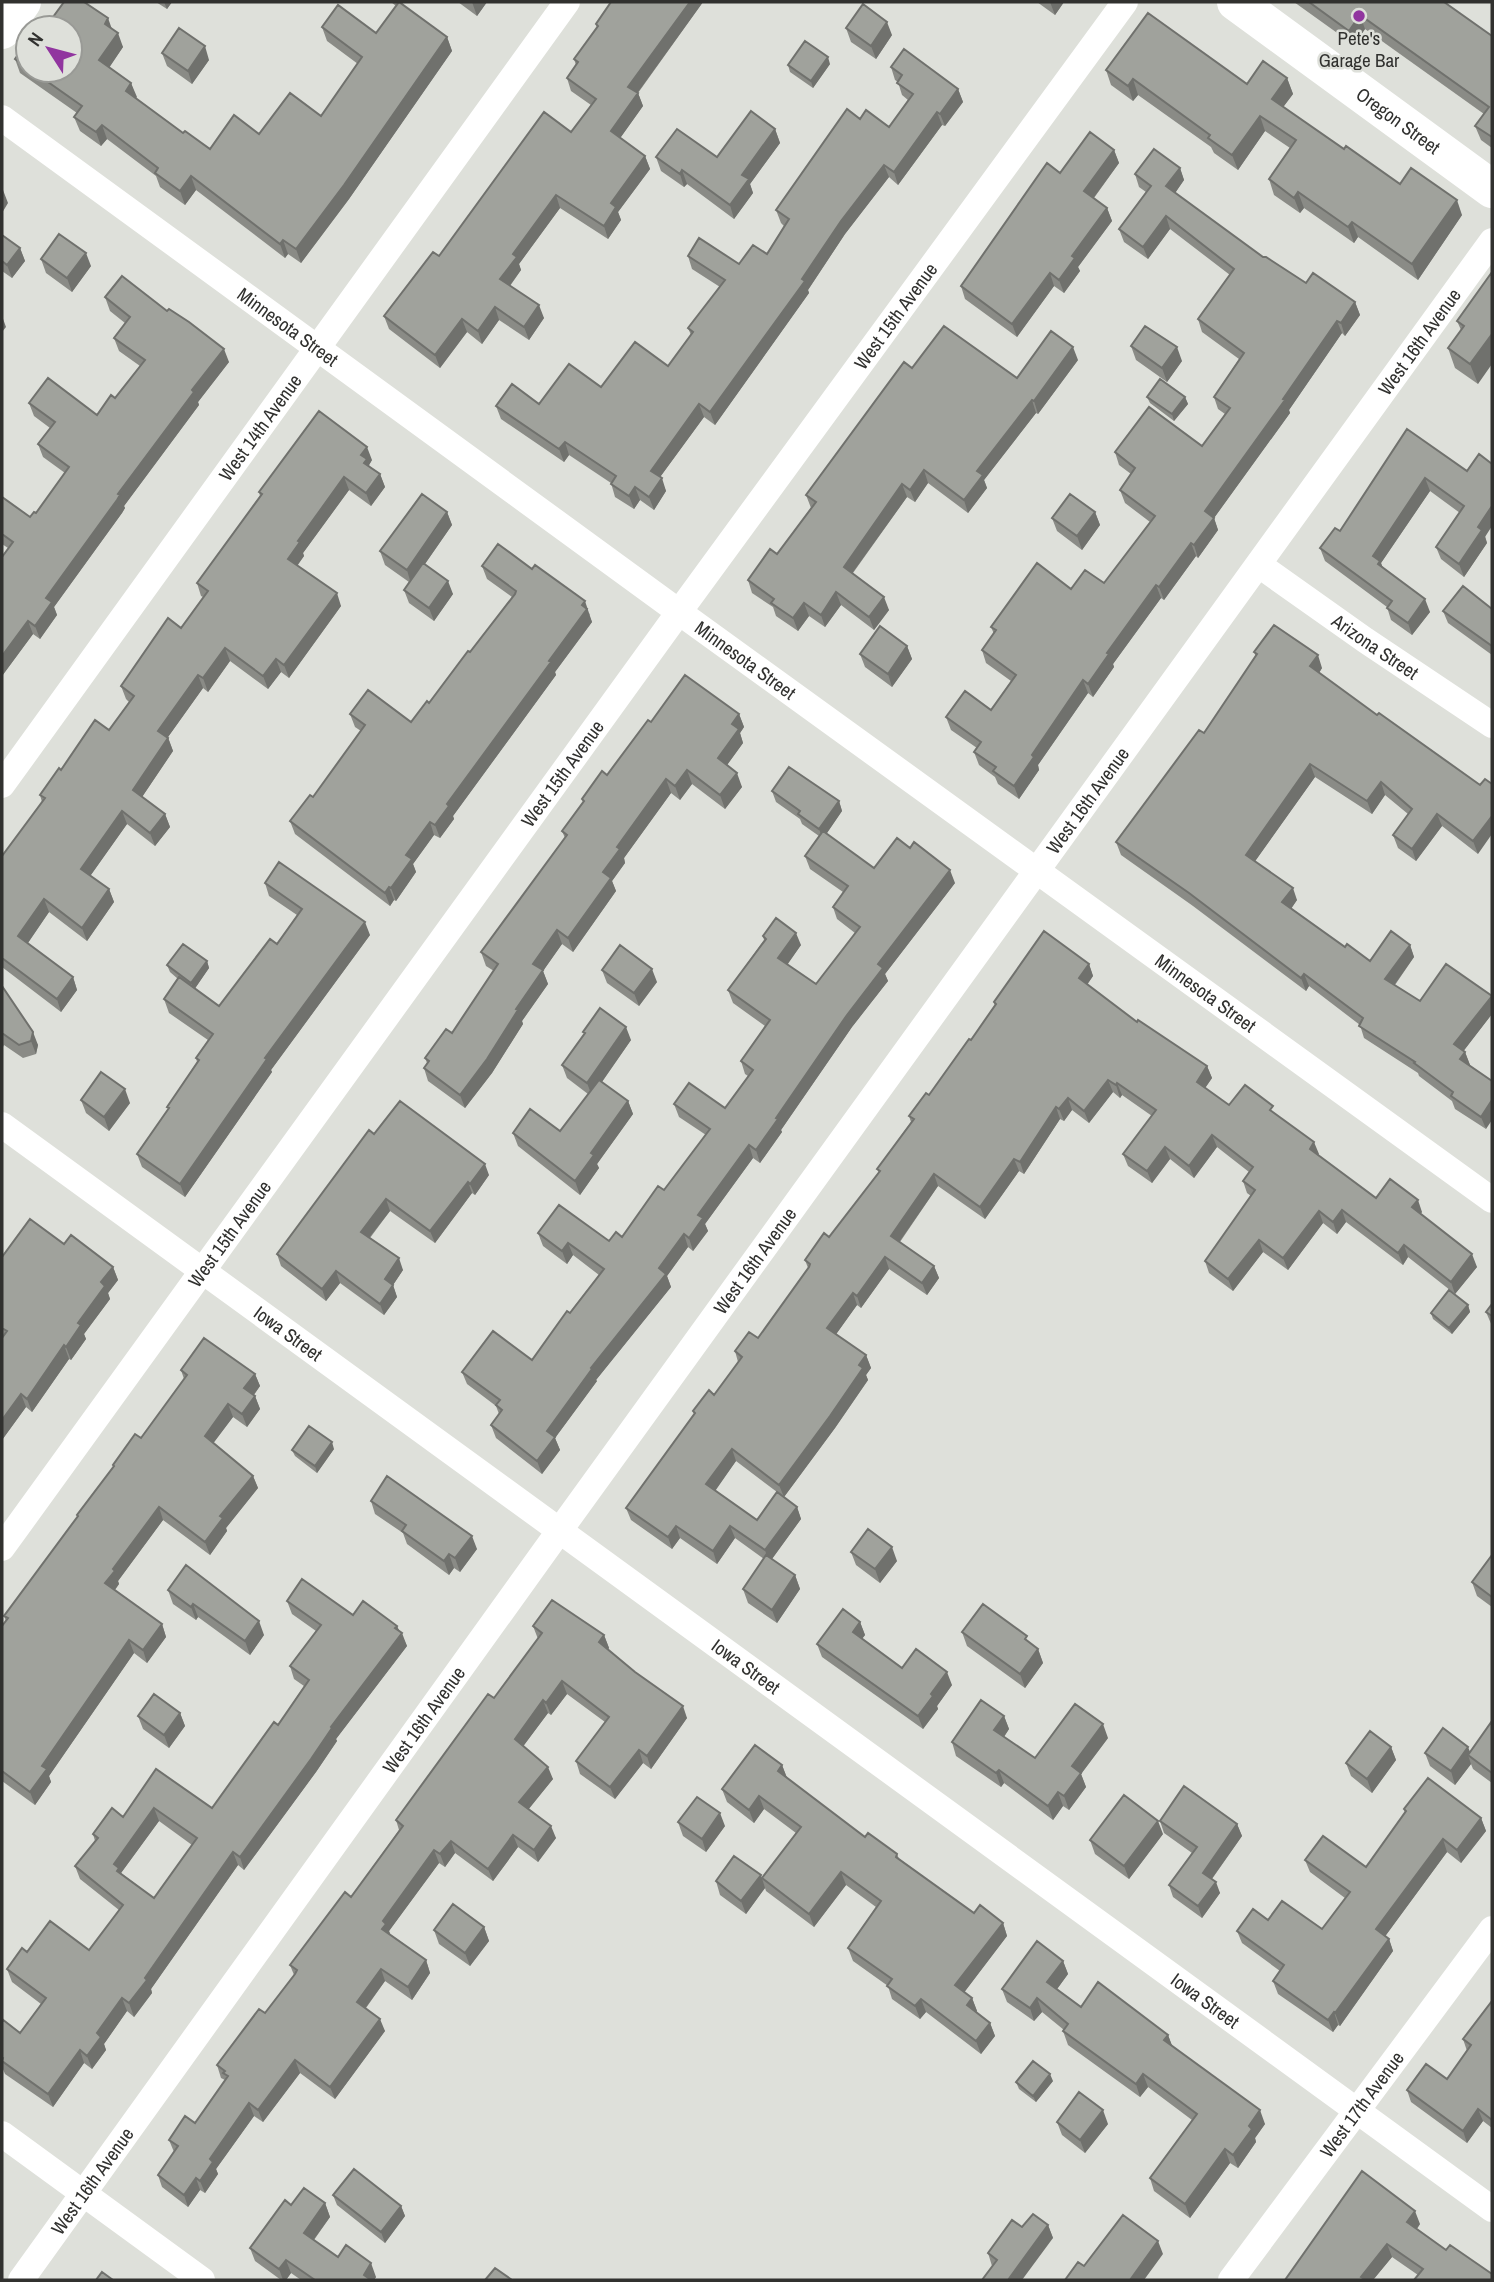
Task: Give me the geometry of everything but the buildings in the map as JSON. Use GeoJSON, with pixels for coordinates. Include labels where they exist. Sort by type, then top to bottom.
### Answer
{"type":"FeatureCollection","features":[{"type":"Feature","properties":{"kind":"main road"},"geometry":{"type":"LineString","coordinates":[[2,30],[22,2]]}},
{"type":"Feature","properties":{"kind":"main road","name":"Oregon Street"},"geometry":{"type":"LineString","coordinates":[[1237,2],[1492,189]]}},
{"type":"Feature","properties":{"kind":"street","name":"West 14th Avenue"},"geometry":{"type":"LineString","coordinates":[[2,785],[567,2]]}},
{"type":"Feature","properties":{"kind":"street","name":"West 15th Avenue"},"geometry":{"type":"LineString","coordinates":[[2,1548],[679,612],[1125,2]]}},
{"type":"Feature","properties":{"kind":"street","name":"Minnesota Street"},"geometry":{"type":"LineString","coordinates":[[2,118],[1492,1200]]}},
{"type":"Feature","properties":{"kind":"street","name":"West 16th Avenue"},"geometry":{"type":"LineString","coordinates":[[21,2280],[1492,241]]}},
{"type":"Feature","properties":{"kind":"street","name":"Arizona Street"},"geometry":{"type":"LineString","coordinates":[[1259,565],[1364,640],[1492,725]]}},
{"type":"Feature","properties":{"kind":"street","name":"Iowa Street"},"geometry":{"type":"LineString","coordinates":[[2,1125],[1492,2209]]}},
{"type":"Feature","properties":{"kind":"street","name":"West 17th Avenue"},"geometry":{"type":"LineString","coordinates":[[1231,2280],[1492,1929]]}},
{"type":"Feature","properties":{"kind":"street"},"geometry":{"type":"LineString","coordinates":[[2,2134],[202,2280]]}},
{"type":"Feature","properties":{"kind":"place","name":"Pete's Garage Bar"},"geometry":{"type":"Point","coordinates":[1359,16]}}]}
